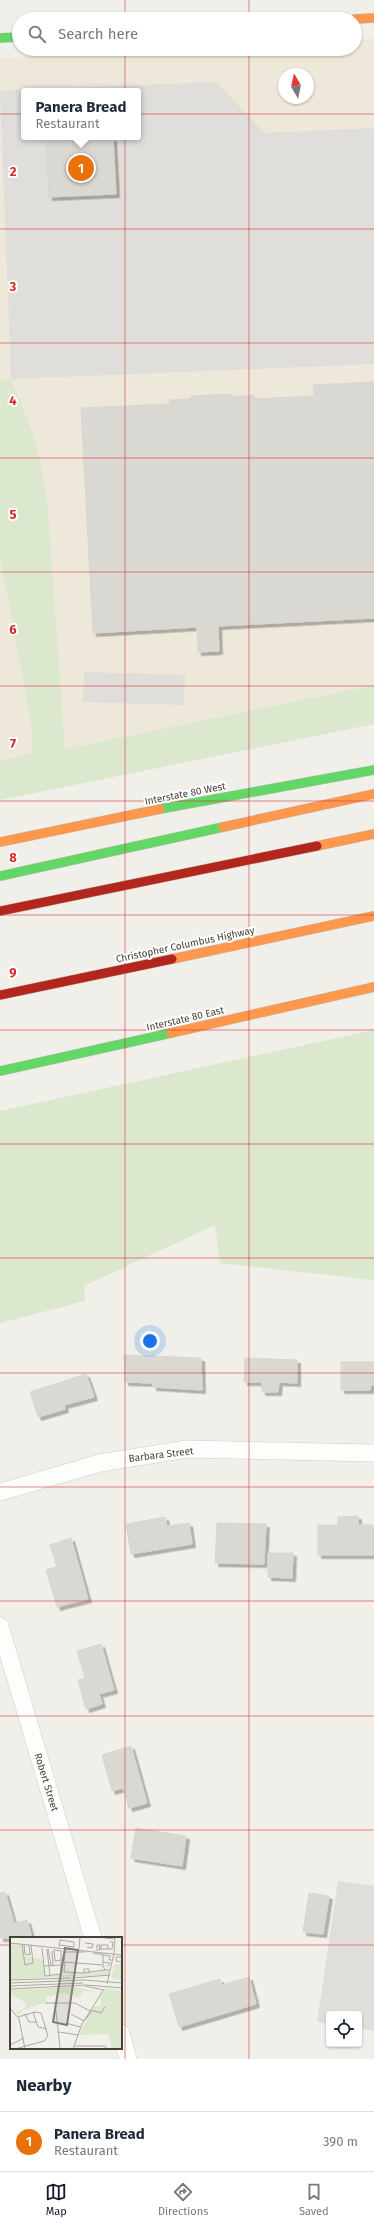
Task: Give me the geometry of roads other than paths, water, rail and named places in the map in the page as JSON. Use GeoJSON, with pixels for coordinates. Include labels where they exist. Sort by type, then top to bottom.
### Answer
{"type":"FeatureCollection","features":[{"type":"Feature","properties":{"kind":"highway"},"geometry":{"type":"LineString","coordinates":[[362,19],[374,18]]}},
{"type":"Feature","properties":{"kind":"highway"},"geometry":{"type":"LineString","coordinates":[[0,38],[12,37]]}},
{"type":"Feature","properties":{"kind":"highway"},"geometry":{"type":"LineString","coordinates":[[343,774],[368,762]]}},
{"type":"Feature","properties":{"kind":"highway","name":"Interstate 80 West"},"geometry":{"type":"LineString","coordinates":[[0,842],[98,821],[343,774],[374,770]]}},
{"type":"Feature","properties":{"kind":"highway"},"geometry":{"type":"LineString","coordinates":[[0,876],[374,794]]}},
{"type":"Feature","properties":{"kind":"highway"},"geometry":{"type":"LineString","coordinates":[[0,911],[374,834]]}},
{"type":"Feature","properties":{"kind":"highway","name":"Christopher Columbus Highway"},"geometry":{"type":"LineString","coordinates":[[0,995],[374,916]]}},
{"type":"Feature","properties":{"kind":"highway","name":"Interstate 80 East"},"geometry":{"type":"LineString","coordinates":[[0,1071],[374,987]]}},
{"type":"Feature","properties":{"kind":"street","name":"Barbara Street"},"geometry":{"type":"LineString","coordinates":[[0,1492],[100,1463],[187,1449],[374,1453]]}},
{"type":"Feature","properties":{"kind":"street","name":"Robert Street"},"geometry":{"type":"LineString","coordinates":[[0,1626],[93,1937]]}},
{"type":"Feature","properties":{"kind":"street"},"geometry":{"type":"LineString","coordinates":[[122,2037],[128,2059]]}},
{"type":"Feature","properties":{"kind":"place","name":"Panera Bread"},"geometry":{"type":"Point","coordinates":[81,168]}}]}
